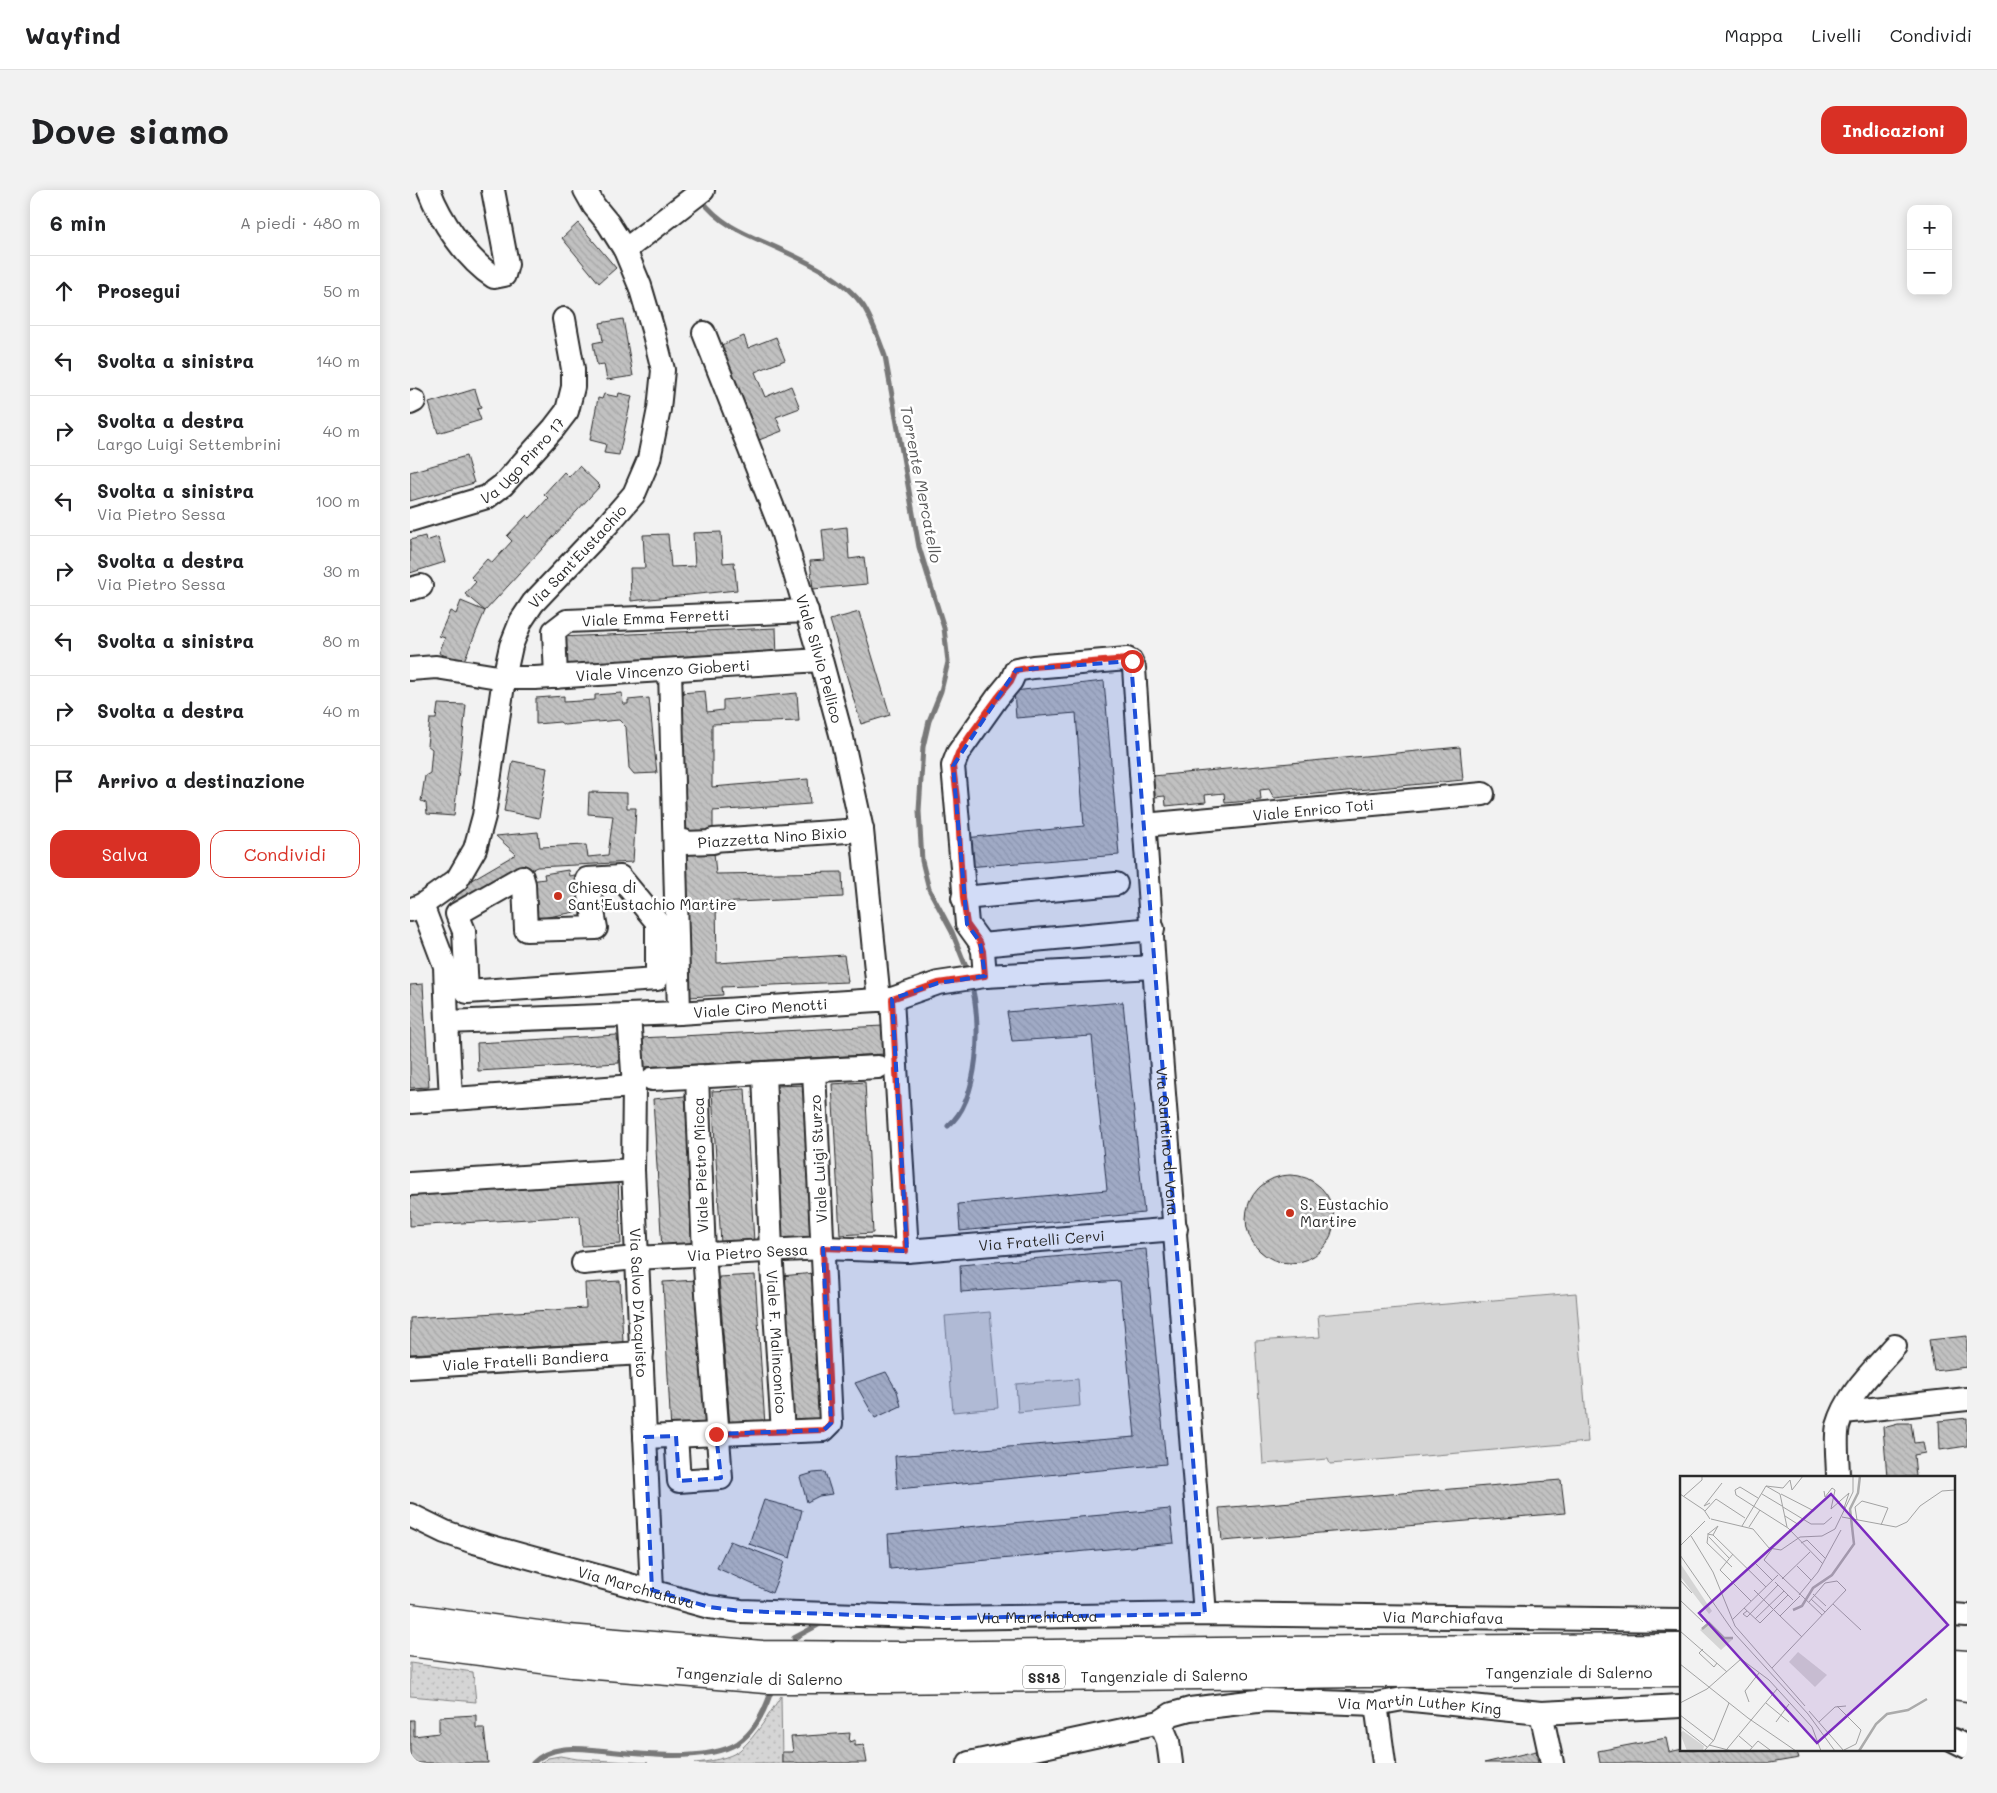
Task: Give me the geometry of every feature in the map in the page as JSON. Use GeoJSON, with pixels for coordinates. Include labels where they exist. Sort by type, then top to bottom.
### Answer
{"type":"FeatureCollection","features":[{"type":"Feature","properties":{"kind":"highway","name":"Tangenziale di Salerno"},"geometry":{"type":"LineString","coordinates":[[410,1618],[568,1639],[762,1655],[903,1656],[1680,1648]]}},
{"type":"Feature","properties":{"kind":"highway","name":"Tangenziale di Salerno"},"geometry":{"type":"LineString","coordinates":[[410,1642],[581,1664],[766,1679],[1680,1672]]}},
{"type":"Feature","properties":{"kind":"highway"},"geometry":{"type":"LineString","coordinates":[[1954,1664],[1967,1665]]}},
{"type":"Feature","properties":{"kind":"highway"},"geometry":{"type":"LineString","coordinates":[[1954,1685],[1967,1687]]}},
{"type":"Feature","properties":{"kind":"street"},"geometry":{"type":"LineString","coordinates":[[429,190],[452,234],[484,270],[494,277],[504,275],[507,264],[493,190]]}},
{"type":"Feature","properties":{"kind":"street","name":"Via Sant'Eustachio"},"geometry":{"type":"LineString","coordinates":[[416,908],[457,880],[475,849],[484,816],[504,678],[511,646],[521,621],[532,604],[634,494],[649,459],[659,409],[663,370],[640,286],[625,250],[585,190]]}},
{"type":"Feature","properties":{"kind":"street"},"geometry":{"type":"LineString","coordinates":[[625,250],[703,190]]}},
{"type":"Feature","properties":{"kind":"street","name":"Va Ugo Pirro 17"},"geometry":{"type":"LineString","coordinates":[[410,520],[486,497],[504,484],[554,428],[567,411],[574,387],[573,369],[564,319]]}},
{"type":"Feature","properties":{"kind":"street","name":"Viale Silvio Pellico"},"geometry":{"type":"LineString","coordinates":[[704,333],[782,531],[821,660],[842,738],[862,830],[885,999]]}},
{"type":"Feature","properties":{"kind":"street","name":"Viale Emma Ferretti"},"geometry":{"type":"LineString","coordinates":[[556,677],[554,631],[567,621],[807,611]]}},
{"type":"Feature","properties":{"kind":"street","name":"Via Quintino di Vona"},"geometry":{"type":"LineString","coordinates":[[963,898],[957,798],[953,766],[958,753],[1011,681],[1014,673],[1020,668],[1127,659],[1132,661],[1205,1614]]}},
{"type":"Feature","properties":{"kind":"street","name":"Viale Vincenzo Gioberti"},"geometry":{"type":"LineString","coordinates":[[410,669],[436,667],[504,678],[556,677],[821,660]]}},
{"type":"Feature","properties":{"kind":"street"},"geometry":{"type":"LineString","coordinates":[[670,670],[680,841],[680,1013]]}},
{"type":"Feature","properties":{"kind":"street","name":"Viale Enrico Toti"},"geometry":{"type":"LineString","coordinates":[[1144,825],[1483,794]]}},
{"type":"Feature","properties":{"kind":"street","name":"Piazzetta Nino Bixio"},"geometry":{"type":"LineString","coordinates":[[680,841],[684,839],[713,838],[713,840],[862,830]]}},
{"type":"Feature","properties":{"kind":"street"},"geometry":{"type":"LineString","coordinates":[[522,876],[526,930],[596,928],[587,879],[620,877],[657,922],[658,979],[468,992],[464,931],[457,914],[522,876]]}},
{"type":"Feature","properties":{"kind":"street"},"geometry":{"type":"LineString","coordinates":[[985,976],[981,945],[967,924],[963,898],[1116,884]]}},
{"type":"Feature","properties":{"kind":"street"},"geometry":{"type":"LineString","coordinates":[[416,908],[445,966],[451,1099]]}},
{"type":"Feature","properties":{"kind":"street"},"geometry":{"type":"LineString","coordinates":[[981,945],[1153,929]]}},
{"type":"Feature","properties":{"kind":"street","name":"Viale Ciro Menotti"},"geometry":{"type":"LineString","coordinates":[[447,1022],[680,1013],[885,999],[938,983],[985,976],[1154,967]]}},
{"type":"Feature","properties":{"kind":"street"},"geometry":{"type":"LineString","coordinates":[[885,999],[906,1251]]}},
{"type":"Feature","properties":{"kind":"street","name":"Via Salvo D'Acquisto"},"geometry":{"type":"LineString","coordinates":[[628,1015],[643,1083],[633,1170],[652,1590]]}},
{"type":"Feature","properties":{"kind":"street"},"geometry":{"type":"LineString","coordinates":[[411,1102],[697,1077],[878,1067]]}},
{"type":"Feature","properties":{"kind":"street","name":"Viale Luigi Sturzo"},"geometry":{"type":"LineString","coordinates":[[645,1437],[824,1430],[831,1423],[814,1070]]}},
{"type":"Feature","properties":{"kind":"street","name":"Viale F. Malinconico"},"geometry":{"type":"LineString","coordinates":[[764,1073],[771,1250],[783,1432]]}},
{"type":"Feature","properties":{"kind":"street","name":"Viale Pietro Micca"},"geometry":{"type":"LineString","coordinates":[[676,1436],[679,1480],[720,1478],[704,1254],[697,1077]]}},
{"type":"Feature","properties":{"kind":"street"},"geometry":{"type":"LineString","coordinates":[[410,1184],[633,1170]]}},
{"type":"Feature","properties":{"kind":"street","name":"Via Fratelli Cervi"},"geometry":{"type":"LineString","coordinates":[[906,1251],[1176,1230]]}},
{"type":"Feature","properties":{"kind":"street","name":"Via Pietro Sessa"},"geometry":{"type":"LineString","coordinates":[[583,1263],[636,1258],[823,1248],[906,1251]]}},
{"type":"Feature","properties":{"kind":"street"},"geometry":{"type":"LineString","coordinates":[[1838,1476],[1838,1427],[1844,1412],[1862,1383],[1895,1346]]}},
{"type":"Feature","properties":{"kind":"street","name":"Viale Fratelli Bandiera"},"geometry":{"type":"LineString","coordinates":[[410,1367],[642,1353]]}},
{"type":"Feature","properties":{"kind":"street"},"geometry":{"type":"LineString","coordinates":[[1844,1412],[1967,1399]]}},
{"type":"Feature","properties":{"kind":"street","name":"Via Marchiafava"},"geometry":{"type":"LineString","coordinates":[[410,1515],[445,1532],[474,1542],[709,1607],[741,1611],[945,1618],[1205,1614],[1680,1620]]}},
{"type":"Feature","properties":{"kind":"street"},"geometry":{"type":"LineString","coordinates":[[1954,1615],[1967,1616]]}},
{"type":"Feature","properties":{"kind":"street","name":"Via Martin Luther King"},"geometry":{"type":"LineString","coordinates":[[978,1761],[1160,1722],[1172,1714],[1190,1709],[1266,1700],[1376,1704],[1403,1699],[1541,1713],[1680,1706]]}},
{"type":"Feature","properties":{"kind":"street"},"geometry":{"type":"LineString","coordinates":[[1376,1704],[1384,1763]]}},
{"type":"Feature","properties":{"kind":"street"},"geometry":{"type":"LineString","coordinates":[[1541,1713],[1552,1763]]}},
{"type":"Feature","properties":{"kind":"street"},"geometry":{"type":"LineString","coordinates":[[1160,1722],[1168,1741],[1171,1763]]}},
{"type":"Feature","properties":{"kind":"street"},"geometry":{"type":"LineString","coordinates":[[1954,1740],[1967,1747]]}},
{"type":"Feature","properties":{"kind":"highlighted area"},"geometry":{"type":"Polygon","coordinates":[[[1131,661],[1205,1614],[945,1618],[741,1611],[709,1607],[652,1590],[645,1437],[676,1436],[679,1481],[721,1478],[716,1434],[824,1430],[831,1423],[823,1248],[907,1251],[892,999],[938,983],[985,976],[980,942],[967,924],[953,766],[1016,670],[1131,661]]]}},
{"type":"Feature","properties":{"kind":"shaded area"},"geometry":{"type":"Polygon","coordinates":[[[1576,1293],[1588,1442],[1330,1464],[1328,1459],[1263,1464],[1255,1341],[1320,1337],[1318,1315],[1576,1293]]]}},
{"type":"Feature","properties":{"kind":"shaded area"},"geometry":{"type":"Polygon","coordinates":[[[990,1312],[998,1408],[953,1412],[945,1316],[990,1312]]]}},
{"type":"Feature","properties":{"kind":"shaded area"},"geometry":{"type":"Polygon","coordinates":[[[1078,1379],[1080,1406],[1018,1412],[1016,1384],[1078,1379]]]}},
{"type":"Feature","properties":{"kind":"shaded area"},"geometry":{"type":"Polygon","coordinates":[[[410,1663],[473,1672],[476,1702],[410,1696],[410,1663]]]}},
{"type":"Feature","properties":{"kind":"shaded area"},"geometry":{"type":"Polygon","coordinates":[[[781,1696],[782,1763],[695,1763],[712,1761],[740,1750],[757,1731],[781,1696]]]}},
{"type":"Feature","properties":{"kind":"shaded area"},"geometry":{"type":"Polygon","coordinates":[[[560,1756],[577,1759],[648,1763],[540,1763],[548,1758],[560,1756]]]}},
{"type":"Feature","properties":{"kind":"building"},"geometry":{"type":"Polygon","coordinates":[[[578,223],[616,268],[599,283],[562,238],[578,223]]]}},
{"type":"Feature","properties":{"kind":"building"},"geometry":{"type":"Polygon","coordinates":[[[623,319],[633,376],[607,380],[604,364],[597,365],[593,343],[603,341],[600,323],[623,319]]]}},
{"type":"Feature","properties":{"kind":"building"},"geometry":{"type":"Polygon","coordinates":[[[744,336],[748,348],[776,337],[785,360],[755,372],[765,397],[791,386],[800,408],[776,417],[782,431],[754,442],[716,347],[744,336]]]}},
{"type":"Feature","properties":{"kind":"building"},"geometry":{"type":"Polygon","coordinates":[[[475,389],[481,408],[477,409],[481,420],[438,433],[429,403],[475,389]]]}},
{"type":"Feature","properties":{"kind":"building"},"geometry":{"type":"Polygon","coordinates":[[[619,393],[632,396],[619,455],[604,453],[606,444],[590,440],[598,398],[602,399],[604,394],[618,397],[619,393]]]}},
{"type":"Feature","properties":{"kind":"building"},"geometry":{"type":"Polygon","coordinates":[[[466,456],[474,483],[410,501],[410,472],[466,456]]]}},
{"type":"Feature","properties":{"kind":"building"},"geometry":{"type":"Polygon","coordinates":[[[579,466],[600,486],[485,611],[465,594],[476,582],[471,577],[487,559],[492,563],[512,541],[507,536],[527,515],[530,518],[548,498],[544,494],[564,472],[569,477],[579,466]]]}},
{"type":"Feature","properties":{"kind":"building"},"geometry":{"type":"Polygon","coordinates":[[[847,527],[849,559],[864,557],[867,584],[813,589],[810,561],[825,560],[822,530],[847,527]]]}},
{"type":"Feature","properties":{"kind":"building"},"geometry":{"type":"Polygon","coordinates":[[[721,532],[723,563],[734,562],[737,590],[631,601],[630,568],[645,568],[643,535],[668,534],[671,567],[695,566],[693,533],[721,532]]]}},
{"type":"Feature","properties":{"kind":"building"},"geometry":{"type":"Polygon","coordinates":[[[425,536],[426,541],[438,537],[445,562],[410,573],[410,540],[425,536]]]}},
{"type":"Feature","properties":{"kind":"building"},"geometry":{"type":"Polygon","coordinates":[[[461,601],[485,611],[463,663],[439,653],[445,638],[439,636],[450,611],[456,614],[461,601]]]}},
{"type":"Feature","properties":{"kind":"building"},"geometry":{"type":"Polygon","coordinates":[[[859,612],[890,715],[861,724],[830,620],[859,612]]]}},
{"type":"Feature","properties":{"kind":"building"},"geometry":{"type":"Polygon","coordinates":[[[776,628],[777,658],[560,667],[559,637],[776,628]]]}},
{"type":"Feature","properties":{"kind":"building"},"geometry":{"type":"Polygon","coordinates":[[[1104,681],[1119,855],[967,867],[965,838],[1084,826],[1076,713],[1016,718],[1014,691],[1104,681]]]}},
{"type":"Feature","properties":{"kind":"building"},"geometry":{"type":"Polygon","coordinates":[[[705,691],[707,712],[723,710],[723,700],[797,693],[799,721],[712,724],[712,787],[808,779],[810,804],[713,811],[716,874],[842,872],[843,897],[716,903],[717,963],[844,955],[848,982],[722,987],[723,995],[689,997],[681,693],[705,691]]]}},
{"type":"Feature","properties":{"kind":"building"},"geometry":{"type":"Polygon","coordinates":[[[622,693],[623,704],[628,704],[628,700],[649,698],[657,773],[634,774],[629,768],[626,727],[619,720],[564,725],[560,722],[536,724],[536,698],[564,696],[564,702],[595,700],[595,695],[622,693]]]}},
{"type":"Feature","properties":{"kind":"building"},"geometry":{"type":"Polygon","coordinates":[[[438,704],[466,705],[454,816],[427,814],[426,803],[421,801],[425,776],[430,773],[432,749],[427,745],[430,719],[436,719],[438,704]]]}},
{"type":"Feature","properties":{"kind":"building"},"geometry":{"type":"Polygon","coordinates":[[[1460,747],[1463,780],[1274,798],[1269,789],[1260,790],[1261,800],[1225,803],[1224,793],[1205,795],[1206,802],[1166,806],[1165,796],[1155,797],[1153,776],[1460,747]]]}},
{"type":"Feature","properties":{"kind":"building"},"geometry":{"type":"Polygon","coordinates":[[[513,761],[547,768],[539,818],[504,811],[513,761]]]}},
{"type":"Feature","properties":{"kind":"building"},"geometry":{"type":"Polygon","coordinates":[[[589,792],[627,793],[627,808],[636,808],[633,862],[537,867],[493,888],[453,913],[449,905],[468,882],[516,854],[496,836],[538,832],[540,847],[586,845],[588,857],[608,855],[613,816],[588,814],[589,792]]]}},
{"type":"Feature","properties":{"kind":"building","name":"Chiesa di Sant'Eustachio Martire"},"geometry":{"type":"Polygon","coordinates":[[[568,870],[569,876],[580,874],[586,910],[537,919],[530,881],[545,879],[544,874],[568,870]]]}},
{"type":"Feature","properties":{"kind":"building"},"geometry":{"type":"Polygon","coordinates":[[[423,984],[429,1087],[410,1088],[410,985],[423,984]]]}},
{"type":"Feature","properties":{"kind":"building"},"geometry":{"type":"Polygon","coordinates":[[[1123,1002],[1144,1213],[960,1231],[958,1204],[1107,1190],[1092,1036],[1012,1041],[1007,1012],[1123,1002]]]}},
{"type":"Feature","properties":{"kind":"building"},"geometry":{"type":"Polygon","coordinates":[[[883,1026],[884,1054],[641,1067],[640,1038],[883,1026]]]}},
{"type":"Feature","properties":{"kind":"building"},"geometry":{"type":"Polygon","coordinates":[[[617,1035],[619,1063],[478,1071],[477,1043],[617,1035]]]}},
{"type":"Feature","properties":{"kind":"building"},"geometry":{"type":"Polygon","coordinates":[[[865,1082],[873,1233],[840,1235],[832,1084],[865,1082]]]}},
{"type":"Feature","properties":{"kind":"building"},"geometry":{"type":"Polygon","coordinates":[[[807,1085],[814,1238],[781,1240],[774,1086],[807,1085]]]}},
{"type":"Feature","properties":{"kind":"building"},"geometry":{"type":"Polygon","coordinates":[[[745,1089],[754,1242],[721,1244],[712,1091],[745,1089]]]}},
{"type":"Feature","properties":{"kind":"building"},"geometry":{"type":"Polygon","coordinates":[[[685,1096],[695,1248],[662,1250],[653,1099],[685,1096]]]}},
{"type":"Feature","properties":{"kind":"building","name":"S. Eustachio Martire"},"geometry":{"type":"Polygon","coordinates":[[[1290,1175],[1307,1179],[1321,1188],[1330,1202],[1334,1219],[1330,1236],[1321,1250],[1307,1259],[1290,1263],[1273,1259],[1259,1250],[1250,1236],[1246,1219],[1250,1202],[1259,1188],[1273,1179],[1290,1175]]]}},
{"type":"Feature","properties":{"kind":"building"},"geometry":{"type":"Polygon","coordinates":[[[618,1181],[621,1244],[582,1246],[580,1216],[410,1226],[410,1194],[618,1181]]]}},
{"type":"Feature","properties":{"kind":"building"},"geometry":{"type":"Polygon","coordinates":[[[1146,1249],[1166,1464],[897,1489],[895,1456],[1135,1437],[1120,1281],[961,1292],[960,1265],[1146,1249]]]}},
{"type":"Feature","properties":{"kind":"building"},"geometry":{"type":"Polygon","coordinates":[[[816,1273],[827,1422],[793,1425],[780,1276],[816,1273]]]}},
{"type":"Feature","properties":{"kind":"building"},"geometry":{"type":"Polygon","coordinates":[[[755,1275],[765,1425],[730,1428],[719,1277],[755,1275]]]}},
{"type":"Feature","properties":{"kind":"building"},"geometry":{"type":"Polygon","coordinates":[[[697,1280],[707,1431],[671,1432],[663,1282],[697,1280]]]}},
{"type":"Feature","properties":{"kind":"building"},"geometry":{"type":"Polygon","coordinates":[[[620,1281],[623,1342],[410,1354],[410,1318],[586,1308],[585,1283],[620,1281]]]}},
{"type":"Feature","properties":{"kind":"building"},"geometry":{"type":"Polygon","coordinates":[[[1967,1336],[1967,1367],[1934,1371],[1929,1340],[1967,1336]]]}},
{"type":"Feature","properties":{"kind":"building"},"geometry":{"type":"Polygon","coordinates":[[[886,1372],[897,1391],[901,1406],[875,1418],[855,1383],[886,1372]]]}},
{"type":"Feature","properties":{"kind":"building"},"geometry":{"type":"Polygon","coordinates":[[[1967,1418],[1967,1446],[1940,1450],[1939,1421],[1967,1418]]]}},
{"type":"Feature","properties":{"kind":"building"},"geometry":{"type":"Polygon","coordinates":[[[1898,1423],[1911,1423],[1914,1443],[1923,1442],[1925,1453],[1914,1455],[1916,1476],[1887,1476],[1883,1427],[1898,1423]]]}},
{"type":"Feature","properties":{"kind":"building"},"geometry":{"type":"Polygon","coordinates":[[[825,1472],[832,1494],[819,1496],[807,1502],[800,1477],[825,1472]]]}},
{"type":"Feature","properties":{"kind":"building"},"geometry":{"type":"Polygon","coordinates":[[[1561,1480],[1565,1513],[1222,1541],[1219,1508],[1561,1480]]]}},
{"type":"Feature","properties":{"kind":"building"},"geometry":{"type":"Polygon","coordinates":[[[764,1500],[802,1510],[790,1558],[749,1544],[764,1500]]]}},
{"type":"Feature","properties":{"kind":"building"},"geometry":{"type":"Polygon","coordinates":[[[1170,1509],[1174,1543],[890,1569],[888,1534],[1170,1509]]]}},
{"type":"Feature","properties":{"kind":"building"},"geometry":{"type":"Polygon","coordinates":[[[730,1541],[784,1562],[772,1593],[717,1568],[730,1541]]]}},
{"type":"Feature","properties":{"kind":"building"},"geometry":{"type":"Polygon","coordinates":[[[476,1715],[476,1728],[484,1728],[488,1763],[410,1763],[410,1720],[414,1720],[414,1736],[439,1733],[439,1717],[476,1715]]]}},
{"type":"Feature","properties":{"kind":"building"},"geometry":{"type":"Polygon","coordinates":[[[850,1733],[849,1742],[855,1740],[855,1746],[864,1745],[867,1763],[782,1763],[782,1752],[793,1752],[791,1737],[850,1733]]]}},
{"type":"Feature","properties":{"kind":"building"},"geometry":{"type":"Polygon","coordinates":[[[1666,1738],[1669,1752],[1680,1750],[1796,1750],[1799,1758],[1770,1763],[1600,1763],[1598,1751],[1666,1738]]]}},
{"type":"Feature","properties":{"kind":"building"},"geometry":{"type":"Polygon","coordinates":[[[1536,1751],[1538,1763],[1484,1763],[1536,1751]]]}},
{"type":"Feature","properties":{"kind":"waterway","name":"Torrente Mercatello"},"geometry":{"type":"LineString","coordinates":[[701,199],[730,226],[806,262],[844,286],[864,307],[885,356],[919,547],[944,628],[948,662],[941,691],[929,721],[923,747],[919,811],[922,861],[929,889],[952,932],[968,972]]}},
{"type":"Feature","properties":{"kind":"waterway","name":"Torrente Mercatello"},"geometry":{"type":"LineString","coordinates":[[948,1126],[959,1114],[967,1098],[976,1059],[977,1017],[971,983]]}},
{"type":"Feature","properties":{"kind":"waterway"},"geometry":{"type":"LineString","coordinates":[[794,1638],[820,1624]]}},
{"type":"Feature","properties":{"kind":"waterway"},"geometry":{"type":"LineString","coordinates":[[533,1763],[548,1753],[564,1749],[670,1756],[708,1753],[725,1749],[738,1743],[754,1727],[766,1706],[771,1692]]}},
{"type":"Feature","properties":{"kind":"place","name":"Chiesa di Sant'Eustachio Martire"},"geometry":{"type":"Point","coordinates":[558,896]}},
{"type":"Feature","properties":{"kind":"place","name":"S. Eustachio Martire"},"geometry":{"type":"Point","coordinates":[1290,1213]}},
{"type":"Feature","properties":{"kind":"route"},"geometry":{"type":"LineString","coordinates":[[716,1434],[824,1430],[831,1423],[823,1248],[906,1251],[892,999],[938,983],[985,976],[983,951],[980,942],[967,924],[963,898],[957,798],[953,766],[958,753],[1011,681],[1016,670],[1020,668],[1127,659],[1132,661]]}}]}
